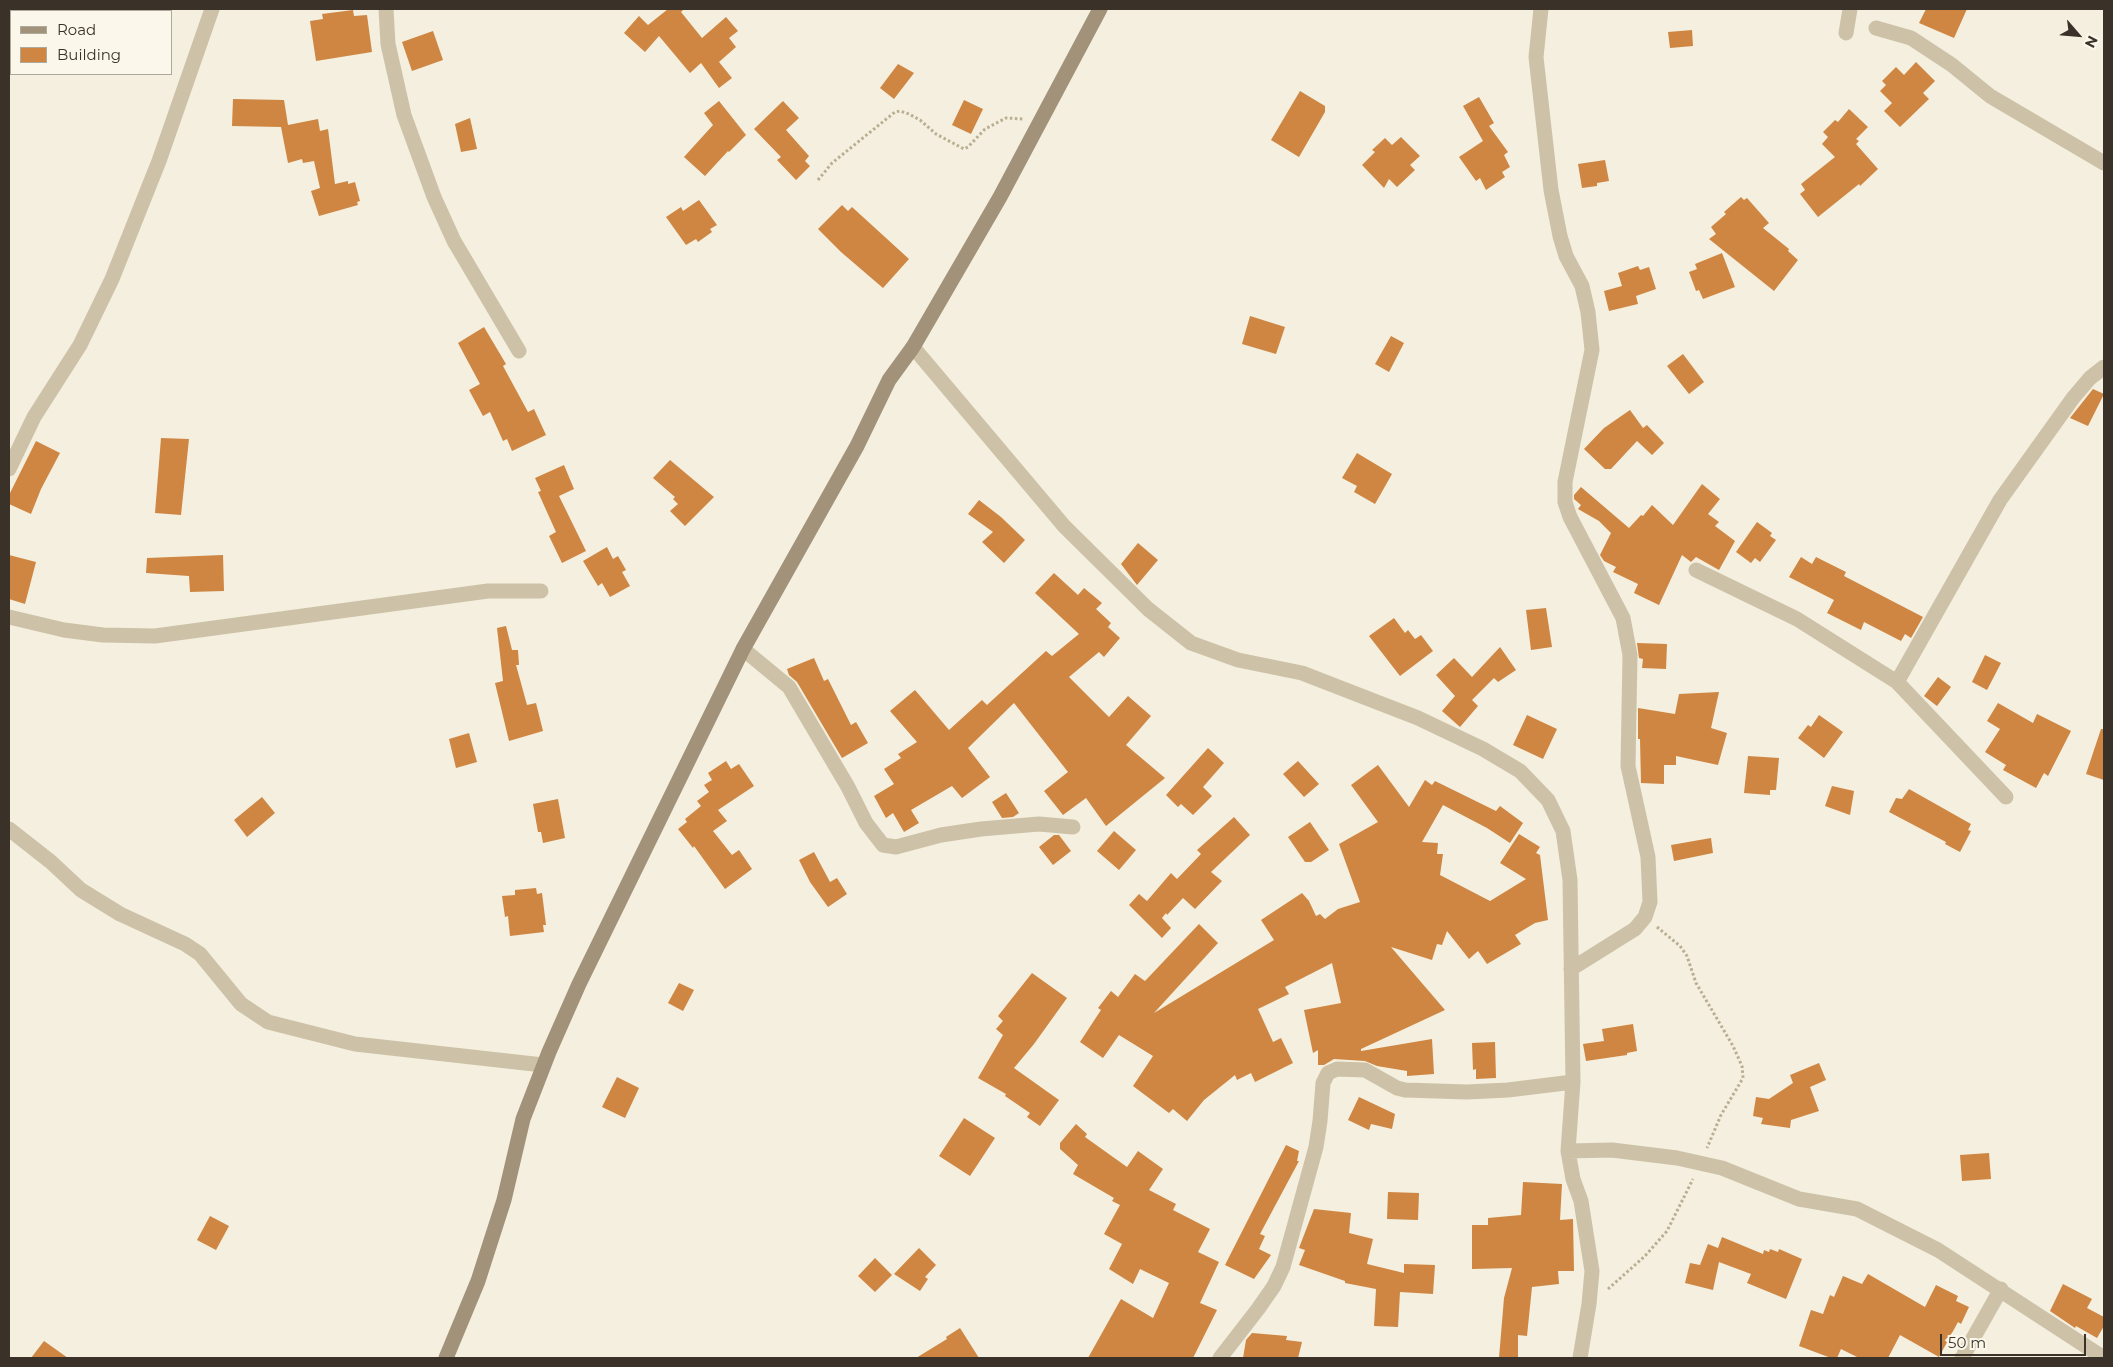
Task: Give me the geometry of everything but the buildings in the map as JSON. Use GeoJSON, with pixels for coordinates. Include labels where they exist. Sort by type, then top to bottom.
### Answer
{"type":"FeatureCollection","features":[{"type":"Feature","properties":{"kind":"street"},"geometry":{"type":"LineString","coordinates":[[9,469],[34,418],[80,345],[112,279],[159,161],[212,9]]}},
{"type":"Feature","properties":{"kind":"street"},"geometry":{"type":"LineString","coordinates":[[386,9],[388,44],[404,114],[434,197],[454,241],[519,351]]}},
{"type":"Feature","properties":{"kind":"street"},"geometry":{"type":"LineString","coordinates":[[446,1358],[478,1281],[504,1200],[523,1119],[543,1065],[579,984],[743,649],[857,446],[889,380],[913,347],[1000,197],[1100,9]]}},
{"type":"Feature","properties":{"kind":"street"},"geometry":{"type":"LineString","coordinates":[[1541,9],[1536,57],[1550,190],[1566,256],[1582,286],[1588,312],[1592,350],[1565,482],[1565,502],[1570,517],[1623,618],[1630,655],[1628,766],[1648,857],[1650,902],[1645,917],[1634,929],[1571,969]]}},
{"type":"Feature","properties":{"kind":"street"},"geometry":{"type":"LineString","coordinates":[[1846,33],[1850,9]]}},
{"type":"Feature","properties":{"kind":"street"},"geometry":{"type":"LineString","coordinates":[[1876,28],[1911,38],[1952,65],[1990,96],[2104,163]]}},
{"type":"Feature","properties":{"kind":"street"},"geometry":{"type":"LineString","coordinates":[[913,347],[1064,526],[1148,609],[1191,643],[1238,660],[1302,673],[1418,718],[1483,749],[1520,771],[1548,800],[1563,831],[1570,880],[1573,1082],[1568,1151],[1573,1179],[1581,1201],[1592,1271],[1589,1304],[1580,1358]]}},
{"type":"Feature","properties":{"kind":"street"},"geometry":{"type":"LineString","coordinates":[[1897,682],[2000,500],[2073,398],[2090,378],[2104,366]]}},
{"type":"Feature","properties":{"kind":"street"},"geometry":{"type":"LineString","coordinates":[[1696,570],[1796,619],[1897,682],[2006,796]]}},
{"type":"Feature","properties":{"kind":"street"},"geometry":{"type":"LineString","coordinates":[[9,617],[64,630],[103,635],[155,636],[488,591],[541,591]]}},
{"type":"Feature","properties":{"kind":"street"},"geometry":{"type":"LineString","coordinates":[[743,649],[789,687],[848,787],[866,823],[883,845],[896,847],[941,835],[981,829],[1039,824],[1073,827]]}},
{"type":"Feature","properties":{"kind":"street"},"geometry":{"type":"LineString","coordinates":[[9,829],[51,862],[81,890],[120,914],[185,944],[200,954],[241,1004],[268,1022],[355,1044],[543,1065]]}},
{"type":"Feature","properties":{"kind":"street"},"geometry":{"type":"LineString","coordinates":[[1220,1358],[1274,1286],[1283,1266],[1316,1147],[1323,1083],[1328,1072],[1336,1069],[1365,1070],[1397,1088],[1405,1090],[1475,1092],[1573,1082]]}},
{"type":"Feature","properties":{"kind":"street"},"geometry":{"type":"LineString","coordinates":[[1568,1151],[1612,1150],[1676,1158],[1722,1168],[1799,1199],[1857,1209],[1938,1250],[2001,1289],[2104,1358]]}},
{"type":"Feature","properties":{"kind":"street"},"geometry":{"type":"LineString","coordinates":[[1962,1358],[2001,1289]]}},
{"type":"Feature","properties":{"kind":"path"},"geometry":{"type":"LineString","coordinates":[[818,180],[832,163],[895,112],[900,111],[909,114],[920,120],[936,134],[964,149],[968,148],[985,129],[1006,118],[1022,117],[1038,126]]}},
{"type":"Feature","properties":{"kind":"path"},"geometry":{"type":"LineString","coordinates":[[1589,1304],[1645,1256],[1667,1231],[1700,1164],[1721,1115],[1743,1078],[1742,1066],[1733,1046],[1696,983],[1687,956],[1680,946],[1645,917]]}}]}
